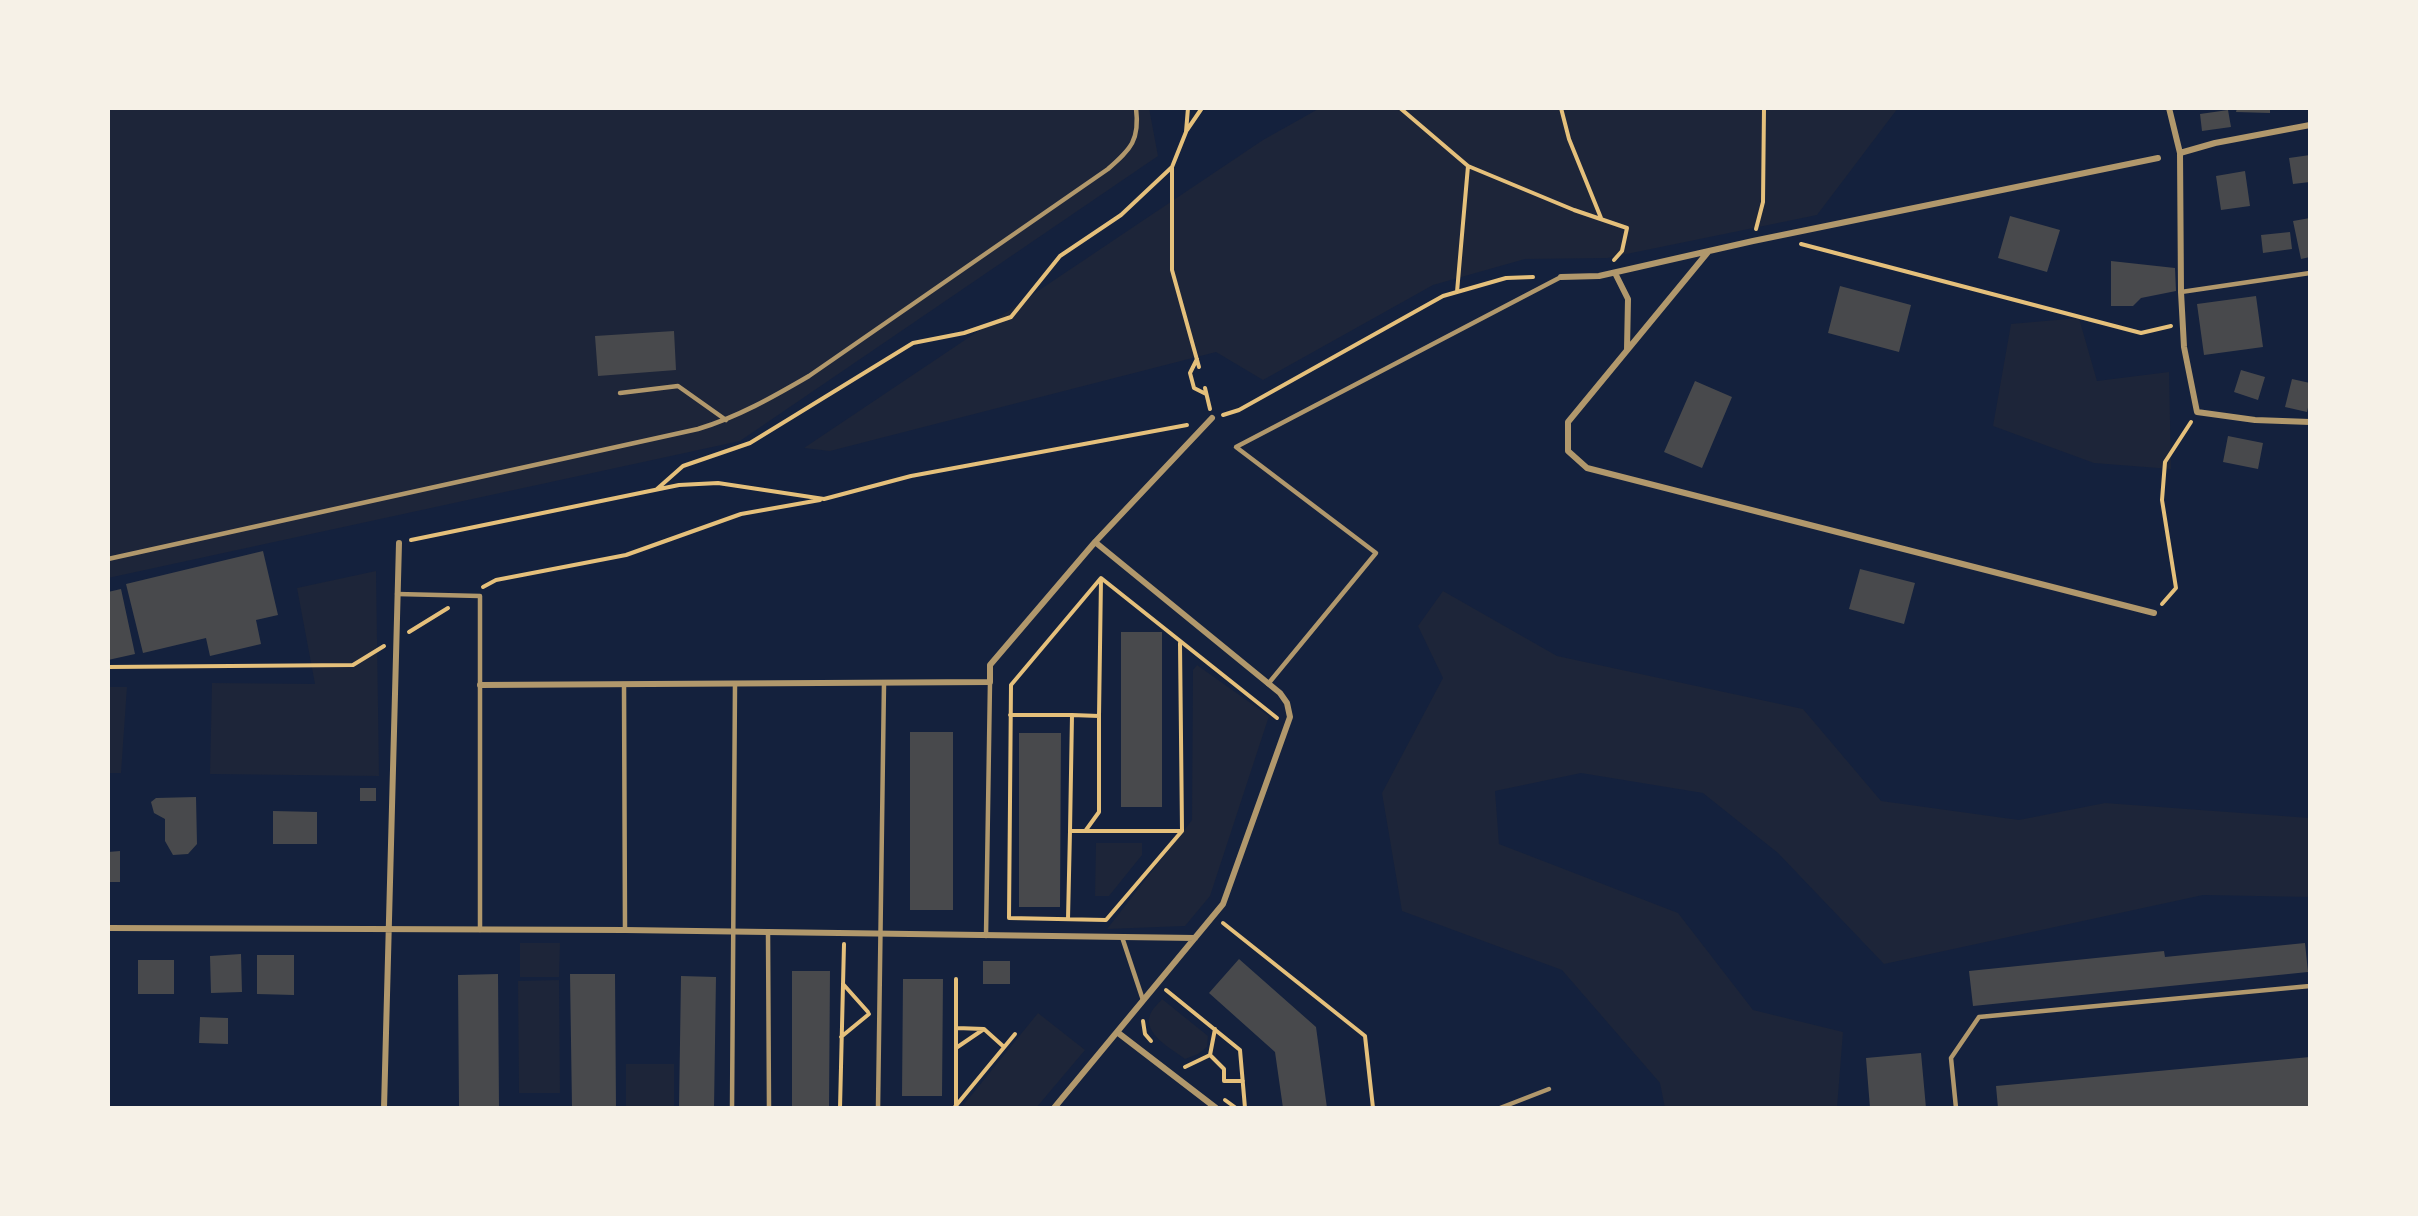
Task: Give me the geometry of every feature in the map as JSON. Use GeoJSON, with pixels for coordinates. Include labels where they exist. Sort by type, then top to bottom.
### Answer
{"type":"FeatureCollection","features":[{"type":"Feature","properties":{"kind":"street"},"geometry":{"type":"LineString","coordinates":[[2169,108],[2180,153],[2181,292],[2184,347],[2198,411],[2254,420],[2310,422]]}},
{"type":"Feature","properties":{"kind":"street"},"geometry":{"type":"LineString","coordinates":[[2180,153],[2215,143],[2310,125]]}},
{"type":"Feature","properties":{"kind":"street"},"geometry":{"type":"LineString","coordinates":[[1561,277],[1599,276],[2158,158]]}},
{"type":"Feature","properties":{"kind":"street"},"geometry":{"type":"LineString","coordinates":[[1708,252],[1568,422],[1568,451],[1587,468],[2154,613]]}},
{"type":"Feature","properties":{"kind":"street"},"geometry":{"type":"LineString","coordinates":[[1614,273],[1628,299],[1627,350]]}},
{"type":"Feature","properties":{"kind":"street"},"geometry":{"type":"LineString","coordinates":[[480,686],[990,682],[990,665],[1095,542],[1212,418]]}},
{"type":"Feature","properties":{"kind":"street"},"geometry":{"type":"LineString","coordinates":[[1054,1108],[1223,904],[1290,717],[1287,703],[1280,693],[1095,542]]}},
{"type":"Feature","properties":{"kind":"street"},"geometry":{"type":"LineString","coordinates":[[384,1108],[399,543]]}},
{"type":"Feature","properties":{"kind":"street"},"geometry":{"type":"LineString","coordinates":[[108,928],[625,930],[1195,938]]}},
{"type":"Feature","properties":{"kind":"street"},"geometry":{"type":"LineString","coordinates":[[1117,1032],[1216,1108]]}},
{"type":"Feature","properties":{"kind":"lane"},"geometry":{"type":"LineString","coordinates":[[108,559],[698,429],[726,420],[763,403],[809,376],[1108,169],[1134,143],[1138,125],[1137,108]]}},
{"type":"Feature","properties":{"kind":"lane"},"geometry":{"type":"LineString","coordinates":[[2181,292],[2310,273]]}},
{"type":"Feature","properties":{"kind":"lane"},"geometry":{"type":"LineString","coordinates":[[1268,684],[1376,553],[1236,447],[1561,277]]}},
{"type":"Feature","properties":{"kind":"lane"},"geometry":{"type":"LineString","coordinates":[[621,393],[678,386],[726,420]]}},
{"type":"Feature","properties":{"kind":"lane"},"geometry":{"type":"LineString","coordinates":[[397,594],[480,596],[480,930]]}},
{"type":"Feature","properties":{"kind":"lane"},"geometry":{"type":"LineString","coordinates":[[986,936],[990,682]]}},
{"type":"Feature","properties":{"kind":"lane"},"geometry":{"type":"LineString","coordinates":[[878,1108],[884,683]]}},
{"type":"Feature","properties":{"kind":"lane"},"geometry":{"type":"LineString","coordinates":[[732,1108],[731,933],[735,684]]}},
{"type":"Feature","properties":{"kind":"lane"},"geometry":{"type":"LineString","coordinates":[[624,685],[625,930]]}},
{"type":"Feature","properties":{"kind":"lane"},"geometry":{"type":"LineString","coordinates":[[768,932],[769,1108]]}},
{"type":"Feature","properties":{"kind":"lane"},"geometry":{"type":"LineString","coordinates":[[1122,937],[1143,1000]]}},
{"type":"Feature","properties":{"kind":"lane"},"geometry":{"type":"LineString","coordinates":[[1956,1108],[1952,1058],[1979,1017],[2310,986]]}},
{"type":"Feature","properties":{"kind":"lane"},"geometry":{"type":"LineString","coordinates":[[1500,1108],[1549,1089]]}},
{"type":"Feature","properties":{"kind":"path"},"geometry":{"type":"LineString","coordinates":[[1188,108],[1185,132],[1172,167],[1172,270],[1199,367]]}},
{"type":"Feature","properties":{"kind":"path"},"geometry":{"type":"LineString","coordinates":[[1185,132],[1202,108]]}},
{"type":"Feature","properties":{"kind":"path"},"geometry":{"type":"LineString","coordinates":[[1400,108],[1468,166],[1574,210],[1627,228],[1622,251],[1599,276]]}},
{"type":"Feature","properties":{"kind":"path"},"geometry":{"type":"LineString","coordinates":[[1561,108],[1569,139],[1602,219]]}},
{"type":"Feature","properties":{"kind":"path"},"geometry":{"type":"LineString","coordinates":[[1753,242],[1763,202],[1764,108]]}},
{"type":"Feature","properties":{"kind":"path"},"geometry":{"type":"LineString","coordinates":[[1457,292],[1468,166]]}},
{"type":"Feature","properties":{"kind":"path"},"geometry":{"type":"LineString","coordinates":[[655,490],[683,466],[750,443],[913,343],[963,333],[1011,317],[1060,256],[1120,215],[1172,167]]}},
{"type":"Feature","properties":{"kind":"path"},"geometry":{"type":"LineString","coordinates":[[1797,243],[2141,333],[2183,323]]}},
{"type":"Feature","properties":{"kind":"path"},"geometry":{"type":"LineString","coordinates":[[476,591],[496,580],[626,555],[741,514],[824,499],[911,476],[1169,430],[1212,418],[1239,410],[1443,296],[1506,278],[1561,277]]}},
{"type":"Feature","properties":{"kind":"path"},"geometry":{"type":"LineString","coordinates":[[1197,359],[1190,373],[1194,388],[1206,394]]}},
{"type":"Feature","properties":{"kind":"path"},"geometry":{"type":"LineString","coordinates":[[1205,388],[1212,418]]}},
{"type":"Feature","properties":{"kind":"path"},"geometry":{"type":"LineString","coordinates":[[2154,613],[2176,588],[2162,500],[2165,462],[2198,411]]}},
{"type":"Feature","properties":{"kind":"path"},"geometry":{"type":"LineString","coordinates":[[399,543],[679,485],[718,483],[824,499]]}},
{"type":"Feature","properties":{"kind":"path"},"geometry":{"type":"LineString","coordinates":[[1101,578],[1278,719]]}},
{"type":"Feature","properties":{"kind":"path"},"geometry":{"type":"LineString","coordinates":[[1101,578],[1011,685],[1009,918],[1106,920],[1182,831],[1180,642]]}},
{"type":"Feature","properties":{"kind":"path"},"geometry":{"type":"LineString","coordinates":[[1086,831],[1099,812],[1101,578]]}},
{"type":"Feature","properties":{"kind":"path"},"geometry":{"type":"LineString","coordinates":[[108,667],[353,665],[456,603]]}},
{"type":"Feature","properties":{"kind":"path"},"geometry":{"type":"LineString","coordinates":[[1010,715],[1099,716]]}},
{"type":"Feature","properties":{"kind":"path"},"geometry":{"type":"LineString","coordinates":[[1068,920],[1072,716]]}},
{"type":"Feature","properties":{"kind":"path"},"geometry":{"type":"LineString","coordinates":[[1070,831],[1182,831]]}},
{"type":"Feature","properties":{"kind":"path"},"geometry":{"type":"LineString","coordinates":[[1220,921],[1365,1036],[1373,1108]]}},
{"type":"Feature","properties":{"kind":"path"},"geometry":{"type":"LineString","coordinates":[[840,1108],[844,934]]}},
{"type":"Feature","properties":{"kind":"path"},"geometry":{"type":"LineString","coordinates":[[955,1106],[956,979]]}},
{"type":"Feature","properties":{"kind":"path"},"geometry":{"type":"LineString","coordinates":[[1170,980],[1163,988],[1240,1050],[1245,1108]]}},
{"type":"Feature","properties":{"kind":"path"},"geometry":{"type":"LineString","coordinates":[[842,984],[879,1022]]}},
{"type":"Feature","properties":{"kind":"path"},"geometry":{"type":"LineString","coordinates":[[841,1037],[870,1013]]}},
{"type":"Feature","properties":{"kind":"path"},"geometry":{"type":"LineString","coordinates":[[1143,1013],[1145,1034],[1160,1047]]}},
{"type":"Feature","properties":{"kind":"path"},"geometry":{"type":"LineString","coordinates":[[957,1028],[984,1029],[1004,1047]]}},
{"type":"Feature","properties":{"kind":"path"},"geometry":{"type":"LineString","coordinates":[[957,1048],[984,1029]]}},
{"type":"Feature","properties":{"kind":"path"},"geometry":{"type":"LineString","coordinates":[[1210,1055],[1215,1029]]}},
{"type":"Feature","properties":{"kind":"path"},"geometry":{"type":"LineString","coordinates":[[955,1106],[1015,1034]]}},
{"type":"Feature","properties":{"kind":"path"},"geometry":{"type":"LineString","coordinates":[[1185,1067],[1210,1055]]}},
{"type":"Feature","properties":{"kind":"path"},"geometry":{"type":"LineString","coordinates":[[1210,1055],[1224,1069],[1224,1081],[1243,1081]]}},
{"type":"Feature","properties":{"kind":"path"},"geometry":{"type":"LineString","coordinates":[[1176,1060],[1193,1074]]}},
{"type":"Feature","properties":{"kind":"path"},"geometry":{"type":"LineString","coordinates":[[1219,1094],[1236,1108]]}},
{"type":"Feature","properties":{"kind":"shaded area"},"geometry":{"type":"Polygon","coordinates":[[[108,108],[1149,108],[1158,156],[740,441],[108,578],[108,108]]]}},
{"type":"Feature","properties":{"kind":"shaded area"},"geometry":{"type":"Polygon","coordinates":[[[1320,108],[1898,108],[1817,215],[1607,258],[1525,259],[1433,285],[1263,380],[1216,352],[830,451],[804,448],[1263,140],[1320,108]]]}},
{"type":"Feature","properties":{"kind":"shaded area"},"geometry":{"type":"Polygon","coordinates":[[[2079,318],[2097,381],[2169,372],[2171,469],[2094,463],[1993,426],[2011,324],[2079,318]]]}},
{"type":"Feature","properties":{"kind":"shaded area"},"geometry":{"type":"Polygon","coordinates":[[[376,571],[379,776],[210,774],[212,683],[315,684],[297,588],[376,571]]]}},
{"type":"Feature","properties":{"kind":"shaded area"},"geometry":{"type":"Polygon","coordinates":[[[1443,591],[1557,656],[1803,709],[1881,801],[2019,820],[2105,803],[2310,818],[2310,897],[2203,895],[1884,964],[1778,853],[1703,793],[1581,773],[1495,791],[1499,844],[1678,913],[1753,1010],[1843,1032],[1837,1108],[1665,1108],[1660,1083],[1562,970],[1402,911],[1382,793],[1443,678],[1418,626],[1443,591]]]}},
{"type":"Feature","properties":{"kind":"shaded area"},"geometry":{"type":"Polygon","coordinates":[[[1197,665],[1269,716],[1210,896],[1185,926],[1107,929],[1192,820],[1193,670],[1197,665]]]}},
{"type":"Feature","properties":{"kind":"shaded area"},"geometry":{"type":"Polygon","coordinates":[[[108,687],[127,687],[121,773],[108,773],[108,687]]]}},
{"type":"Feature","properties":{"kind":"shaded area"},"geometry":{"type":"Polygon","coordinates":[[[1096,843],[1142,843],[1142,855],[1109,896],[1095,896],[1096,843]]]}},
{"type":"Feature","properties":{"kind":"shaded area"},"geometry":{"type":"Polygon","coordinates":[[[520,943],[560,943],[559,977],[520,977],[520,943]]]}},
{"type":"Feature","properties":{"kind":"shaded area"},"geometry":{"type":"Polygon","coordinates":[[[559,980],[560,1093],[519,1093],[518,981],[559,980]]]}},
{"type":"Feature","properties":{"kind":"shaded area"},"geometry":{"type":"Polygon","coordinates":[[[1162,999],[1208,1036],[1207,1047],[1198,1054],[1185,1059],[1155,1035],[1149,1022],[1150,1015],[1162,999]]]}},
{"type":"Feature","properties":{"kind":"shaded area"},"geometry":{"type":"Polygon","coordinates":[[[1038,1013],[1085,1050],[1036,1108],[961,1108],[1038,1013]]]}},
{"type":"Feature","properties":{"kind":"shaded area"},"geometry":{"type":"Polygon","coordinates":[[[626,1064],[674,1064],[674,1108],[626,1108],[626,1064]]]}},
{"type":"Feature","properties":{"kind":"building"},"geometry":{"type":"Polygon","coordinates":[[[2237,108],[2270,108],[2270,113],[2236,112],[2237,108]]]}},
{"type":"Feature","properties":{"kind":"building"},"geometry":{"type":"Polygon","coordinates":[[[2228,110],[2231,127],[2202,131],[2200,114],[2228,110]]]}},
{"type":"Feature","properties":{"kind":"building"},"geometry":{"type":"Polygon","coordinates":[[[2310,155],[2310,182],[2293,184],[2289,158],[2310,155]]]}},
{"type":"Feature","properties":{"kind":"building"},"geometry":{"type":"Polygon","coordinates":[[[2245,171],[2250,206],[2221,210],[2216,176],[2245,171]]]}},
{"type":"Feature","properties":{"kind":"building"},"geometry":{"type":"Polygon","coordinates":[[[2010,216],[2060,230],[2047,272],[1998,258],[2010,216]]]}},
{"type":"Feature","properties":{"kind":"building"},"geometry":{"type":"Polygon","coordinates":[[[2310,218],[2310,257],[2301,259],[2293,221],[2310,218]]]}},
{"type":"Feature","properties":{"kind":"building"},"geometry":{"type":"Polygon","coordinates":[[[2290,232],[2292,249],[2263,253],[2261,235],[2290,232]]]}},
{"type":"Feature","properties":{"kind":"building"},"geometry":{"type":"Polygon","coordinates":[[[2111,261],[2175,268],[2176,291],[2141,298],[2133,306],[2111,306],[2111,261]]]}},
{"type":"Feature","properties":{"kind":"building"},"geometry":{"type":"Polygon","coordinates":[[[1840,286],[1911,305],[1899,352],[1828,333],[1840,286]]]}},
{"type":"Feature","properties":{"kind":"building"},"geometry":{"type":"Polygon","coordinates":[[[2256,296],[2263,347],[2204,355],[2197,304],[2256,296]]]}},
{"type":"Feature","properties":{"kind":"building"},"geometry":{"type":"Polygon","coordinates":[[[674,331],[676,370],[598,376],[595,336],[674,331]]]}},
{"type":"Feature","properties":{"kind":"building"},"geometry":{"type":"Polygon","coordinates":[[[2241,370],[2265,377],[2258,400],[2234,392],[2241,370]]]}},
{"type":"Feature","properties":{"kind":"building"},"geometry":{"type":"Polygon","coordinates":[[[2292,379],[2310,383],[2307,412],[2285,407],[2292,379]]]}},
{"type":"Feature","properties":{"kind":"building"},"geometry":{"type":"Polygon","coordinates":[[[1695,381],[1732,397],[1702,468],[1664,452],[1695,381]]]}},
{"type":"Feature","properties":{"kind":"building"},"geometry":{"type":"Polygon","coordinates":[[[2228,436],[2263,443],[2258,469],[2223,462],[2228,436]]]}},
{"type":"Feature","properties":{"kind":"building"},"geometry":{"type":"Polygon","coordinates":[[[263,551],[278,615],[256,620],[261,644],[210,656],[206,638],[143,653],[126,584],[263,551]]]}},
{"type":"Feature","properties":{"kind":"building"},"geometry":{"type":"Polygon","coordinates":[[[1860,569],[1915,583],[1904,624],[1849,609],[1860,569]]]}},
{"type":"Feature","properties":{"kind":"building"},"geometry":{"type":"Polygon","coordinates":[[[121,589],[135,654],[108,660],[108,592],[121,589]]]}},
{"type":"Feature","properties":{"kind":"building"},"geometry":{"type":"Polygon","coordinates":[[[1121,632],[1162,632],[1162,807],[1121,807],[1121,632]]]}},
{"type":"Feature","properties":{"kind":"building"},"geometry":{"type":"Polygon","coordinates":[[[910,732],[953,732],[953,910],[910,910],[910,732]]]}},
{"type":"Feature","properties":{"kind":"building"},"geometry":{"type":"Polygon","coordinates":[[[1019,733],[1061,733],[1060,907],[1019,907],[1019,733]]]}},
{"type":"Feature","properties":{"kind":"building"},"geometry":{"type":"Polygon","coordinates":[[[360,788],[376,788],[376,801],[360,801],[360,788]]]}},
{"type":"Feature","properties":{"kind":"building"},"geometry":{"type":"Polygon","coordinates":[[[196,797],[197,844],[188,854],[173,855],[165,841],[165,819],[154,813],[151,802],[156,798],[196,797]]]}},
{"type":"Feature","properties":{"kind":"building"},"geometry":{"type":"Polygon","coordinates":[[[273,811],[317,812],[317,844],[273,844],[273,811]]]}},
{"type":"Feature","properties":{"kind":"building"},"geometry":{"type":"Polygon","coordinates":[[[120,851],[120,882],[108,882],[108,852],[120,851]]]}},
{"type":"Feature","properties":{"kind":"building"},"geometry":{"type":"Polygon","coordinates":[[[2305,943],[2308,972],[1973,1006],[1969,971],[2164,951],[2165,957],[2305,943]]]}},
{"type":"Feature","properties":{"kind":"building"},"geometry":{"type":"Polygon","coordinates":[[[241,954],[242,992],[211,993],[210,956],[241,954]]]}},
{"type":"Feature","properties":{"kind":"building"},"geometry":{"type":"Polygon","coordinates":[[[257,955],[294,955],[294,995],[257,994],[257,955]]]}},
{"type":"Feature","properties":{"kind":"building"},"geometry":{"type":"Polygon","coordinates":[[[1239,959],[1316,1027],[1327,1108],[1283,1108],[1275,1052],[1209,993],[1239,959]]]}},
{"type":"Feature","properties":{"kind":"building"},"geometry":{"type":"Polygon","coordinates":[[[138,960],[174,960],[174,994],[138,994],[138,960]]]}},
{"type":"Feature","properties":{"kind":"building"},"geometry":{"type":"Polygon","coordinates":[[[983,961],[1010,961],[1010,984],[983,984],[983,961]]]}},
{"type":"Feature","properties":{"kind":"building"},"geometry":{"type":"Polygon","coordinates":[[[792,971],[830,971],[829,1108],[792,1108],[792,971]]]}},
{"type":"Feature","properties":{"kind":"building"},"geometry":{"type":"Polygon","coordinates":[[[498,974],[499,1108],[459,1108],[458,975],[498,974]]]}},
{"type":"Feature","properties":{"kind":"building"},"geometry":{"type":"Polygon","coordinates":[[[570,974],[615,974],[616,1108],[572,1108],[570,974]]]}},
{"type":"Feature","properties":{"kind":"building"},"geometry":{"type":"Polygon","coordinates":[[[681,976],[716,977],[714,1108],[679,1108],[681,976]]]}},
{"type":"Feature","properties":{"kind":"building"},"geometry":{"type":"Polygon","coordinates":[[[903,979],[943,979],[942,1096],[902,1096],[903,979]]]}},
{"type":"Feature","properties":{"kind":"building"},"geometry":{"type":"Polygon","coordinates":[[[200,1017],[228,1018],[228,1044],[199,1043],[200,1017]]]}},
{"type":"Feature","properties":{"kind":"building"},"geometry":{"type":"Polygon","coordinates":[[[1921,1053],[1926,1108],[1870,1108],[1866,1058],[1921,1053]]]}},
{"type":"Feature","properties":{"kind":"building"},"geometry":{"type":"Polygon","coordinates":[[[2310,1057],[2310,1108],[1998,1108],[1996,1086],[2310,1057]]]}}]}
